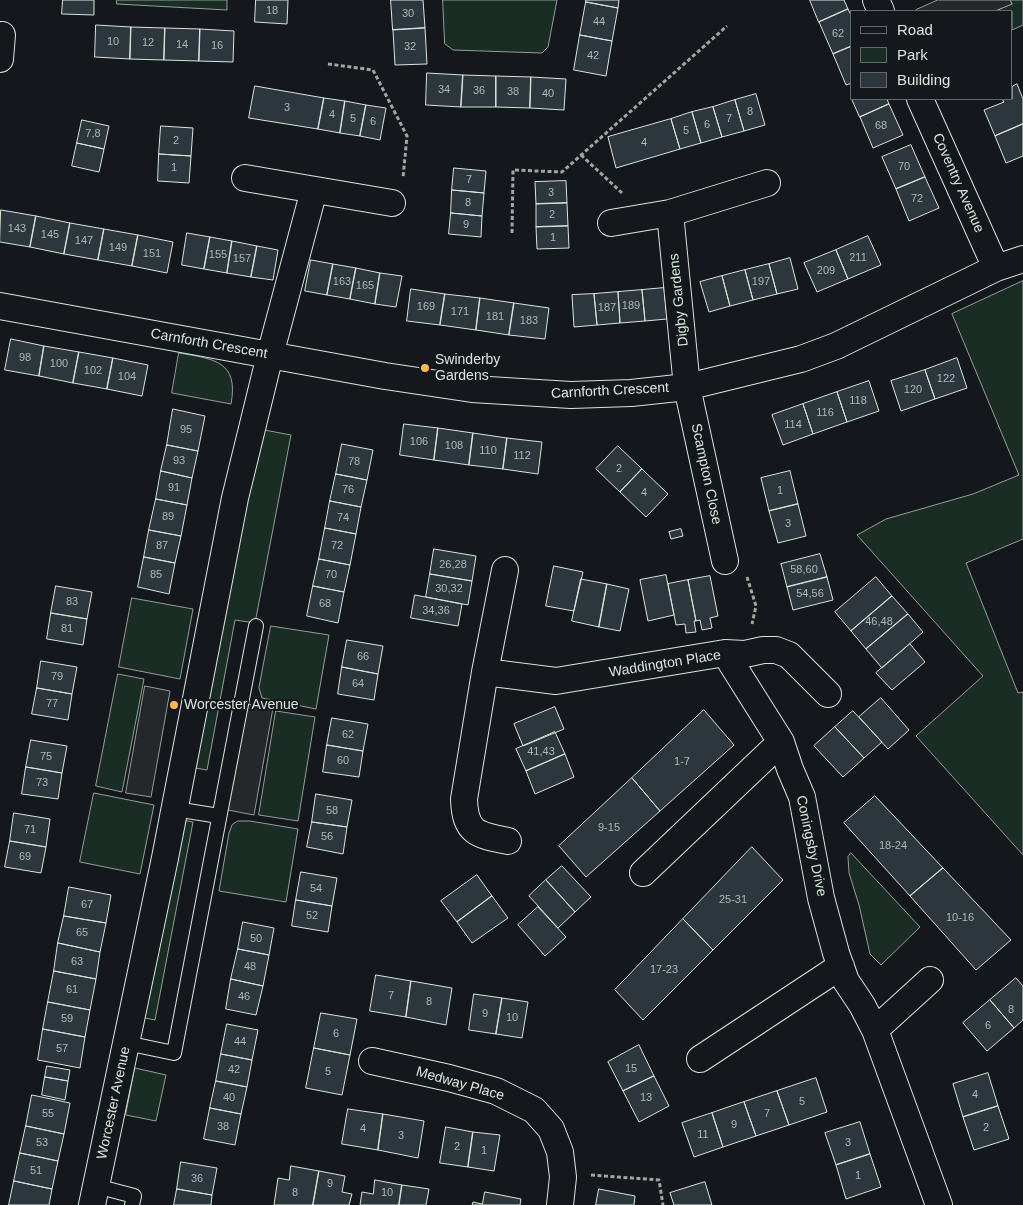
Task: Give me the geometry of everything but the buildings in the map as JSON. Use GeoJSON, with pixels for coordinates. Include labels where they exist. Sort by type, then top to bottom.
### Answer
{"type":"FeatureCollection","features":[{"type":"Feature","properties":{"kind":"street","name":"Coventry Avenue"},"geometry":{"type":"LineString","coordinates":[[920,100],[996,268]]}},
{"type":"Feature","properties":{"kind":"street"},"geometry":{"type":"LineString","coordinates":[[245,178],[392,203]]}},
{"type":"Feature","properties":{"kind":"street"},"geometry":{"type":"LineString","coordinates":[[618,221],[670,213],[766,183]]}},
{"type":"Feature","properties":{"kind":"street"},"geometry":{"type":"LineString","coordinates":[[270,355],[314,190]]}},
{"type":"Feature","properties":{"kind":"street","name":"Digby Gardens"},"geometry":{"type":"LineString","coordinates":[[670,213],[687,387]]}},
{"type":"Feature","properties":{"kind":"street","name":"Carnforth Crescent"},"geometry":{"type":"LineString","coordinates":[[0,306],[384,376],[472,389],[571,396],[631,393],[687,387],[801,359],[836,346],[996,268],[1023,259]]}},
{"type":"Feature","properties":{"kind":"street","name":"Worcester Avenue"},"geometry":{"type":"LineString","coordinates":[[94,1196],[174,809],[235,498],[270,355]]}},
{"type":"Feature","properties":{"kind":"street","name":"Scampton Close"},"geometry":{"type":"LineString","coordinates":[[687,387],[725,560]]}},
{"type":"Feature","properties":{"kind":"street"},"geometry":{"type":"LineString","coordinates":[[505,570],[485,672],[464,798],[464,816],[473,830],[492,838],[508,841]]}},
{"type":"Feature","properties":{"kind":"street","name":"Waddington Place"},"geometry":{"type":"LineString","coordinates":[[485,672],[556,682],[735,653],[776,650],[789,655],[828,694]]}},
{"type":"Feature","properties":{"kind":"street","name":"Coningsby Drive"},"geometry":{"type":"LineString","coordinates":[[735,653],[781,742],[802,796],[822,903],[846,981],[875,1030],[939,1205]]}},
{"type":"Feature","properties":{"kind":"street"},"geometry":{"type":"LineString","coordinates":[[643,873],[781,742]]}},
{"type":"Feature","properties":{"kind":"street"},"geometry":{"type":"LineString","coordinates":[[700,1059],[841,966]]}},
{"type":"Feature","properties":{"kind":"street"},"geometry":{"type":"LineString","coordinates":[[875,1030],[930,980]]}},
{"type":"Feature","properties":{"kind":"street","name":"Medway Place"},"geometry":{"type":"LineString","coordinates":[[372,1060],[496,1091],[534,1110],[551,1129],[560,1152],[563,1177],[560,1205]]}},
{"type":"Feature","properties":{"kind":"lane"},"geometry":{"type":"LineString","coordinates":[[126,1043],[174,1053],[256,626]]}},
{"type":"Feature","properties":{"kind":"lane"},"geometry":{"type":"LineString","coordinates":[[174,809],[220,816]]}},
{"type":"Feature","properties":{"kind":"lane"},"geometry":{"type":"LineString","coordinates":[[94,1196],[134,1196],[132,1205]]}},
{"type":"Feature","properties":{"kind":"path"},"geometry":{"type":"LineString","coordinates":[[512,233],[513,170],[562,172],[727,26]]}},
{"type":"Feature","properties":{"kind":"path"},"geometry":{"type":"LineString","coordinates":[[328,64],[372,70],[407,136],[401,199],[392,203]]}},
{"type":"Feature","properties":{"kind":"path"},"geometry":{"type":"LineString","coordinates":[[581,155],[622,191],[618,221]]}},
{"type":"Feature","properties":{"kind":"path"},"geometry":{"type":"LineString","coordinates":[[725,560],[741,556],[756,606],[735,653]]}},
{"type":"Feature","properties":{"kind":"path"},"geometry":{"type":"LineString","coordinates":[[563,1177],[586,1174],[659,1180],[663,1205]]}},
{"type":"Feature","properties":{"kind":"green space"},"geometry":{"type":"Polygon","coordinates":[[[117,0],[227,0],[227,10],[117,4],[117,0]]]}},
{"type":"Feature","properties":{"kind":"green space"},"geometry":{"type":"Polygon","coordinates":[[[443,0],[557,0],[548,47],[542,53],[453,50],[445,44],[443,0]]]}},
{"type":"Feature","properties":{"kind":"green space"},"geometry":{"type":"Polygon","coordinates":[[[1010,0],[1023,0],[1023,25],[1013,30],[1013,10],[997,10],[1012,4],[1010,0]]]}},
{"type":"Feature","properties":{"kind":"green space"},"geometry":{"type":"Polygon","coordinates":[[[1023,281],[1023,539],[966,563],[1018,693],[1023,692],[1023,855],[916,736],[983,676],[857,535],[886,519],[973,494],[1019,475],[952,314],[1023,281]]]}},
{"type":"Feature","properties":{"kind":"green space"},"geometry":{"type":"Polygon","coordinates":[[[179,353],[203,357],[221,365],[231,379],[231,404],[172,393],[179,353]]]}},
{"type":"Feature","properties":{"kind":"green space"},"geometry":{"type":"Polygon","coordinates":[[[259,429],[291,435],[255,623],[235,620],[207,770],[195,768],[259,429]]]}},
{"type":"Feature","properties":{"kind":"green space"},"geometry":{"type":"Polygon","coordinates":[[[132,598],[193,609],[180,679],[119,667],[132,598]]]}},
{"type":"Feature","properties":{"kind":"green space"},"geometry":{"type":"Polygon","coordinates":[[[271,626],[329,635],[316,709],[262,698],[259,688],[271,626]]]}},
{"type":"Feature","properties":{"kind":"green space"},"geometry":{"type":"Polygon","coordinates":[[[118,674],[144,679],[122,792],[96,786],[118,674]]]}},
{"type":"Feature","properties":{"kind":"green space"},"geometry":{"type":"Polygon","coordinates":[[[276,711],[315,717],[298,821],[259,815],[276,711]]]}},
{"type":"Feature","properties":{"kind":"green space"},"geometry":{"type":"Polygon","coordinates":[[[94,793],[154,805],[140,874],[80,862],[94,793]]]}},
{"type":"Feature","properties":{"kind":"green space"},"geometry":{"type":"Polygon","coordinates":[[[183,820],[193,822],[155,1020],[145,1018],[183,820]]]}},
{"type":"Feature","properties":{"kind":"green space"},"geometry":{"type":"Polygon","coordinates":[[[238,821],[250,821],[298,829],[286,902],[219,891],[229,833],[232,825],[238,821]]]}},
{"type":"Feature","properties":{"kind":"green space"},"geometry":{"type":"Polygon","coordinates":[[[851,853],[920,927],[881,965],[870,954],[859,905],[849,873],[848,857],[851,853]]]}},
{"type":"Feature","properties":{"kind":"green space"},"geometry":{"type":"Polygon","coordinates":[[[135,1068],[166,1075],[156,1121],[126,1115],[135,1068]]]}},
{"type":"Feature","properties":{"kind":"shaded area"},"geometry":{"type":"Polygon","coordinates":[[[938,0],[1010,0],[1012,4],[997,10],[916,10],[938,0]]]}},
{"type":"Feature","properties":{"kind":"shaded area"},"geometry":{"type":"Polygon","coordinates":[[[145,686],[170,691],[151,797],[126,793],[145,686]]]}},
{"type":"Feature","properties":{"kind":"shaded area"},"geometry":{"type":"Polygon","coordinates":[[[248,704],[273,708],[254,815],[228,810],[248,704]]]}},
{"type":"Feature","properties":{"kind":"place","name":"Swinderby Gardens"},"geometry":{"type":"Point","coordinates":[425,368]}},
{"type":"Feature","properties":{"kind":"place","name":"Worcester Avenue"},"geometry":{"type":"Point","coordinates":[174,705]}}]}
